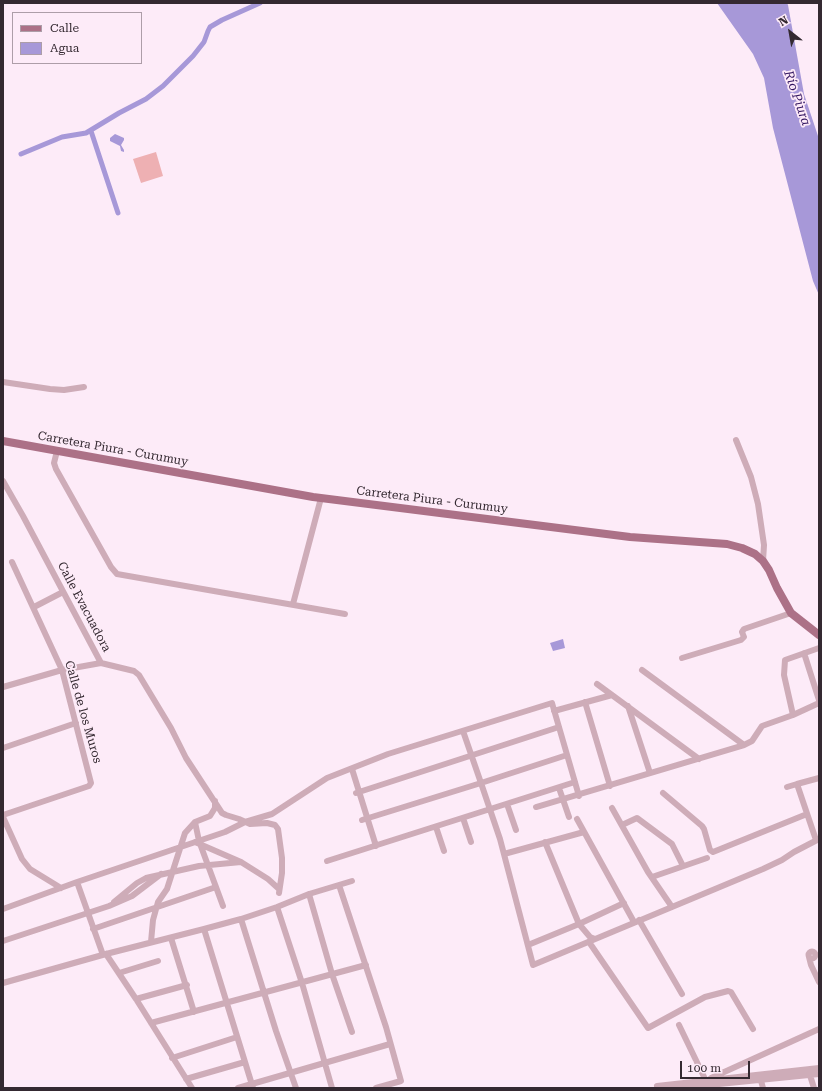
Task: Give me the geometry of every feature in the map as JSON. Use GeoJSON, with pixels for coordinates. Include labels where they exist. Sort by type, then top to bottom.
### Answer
{"type":"FeatureCollection","features":[{"type":"Feature","properties":{"kind":"main road","name":"Carretera Piura - Curumuy"},"geometry":{"type":"LineString","coordinates":[[3,441],[57,452],[321,498],[630,537],[728,544],[755,554],[763,561],[791,613],[819,635]]}},
{"type":"Feature","properties":{"kind":"street"},"geometry":{"type":"LineString","coordinates":[[3,382],[64,390],[84,387]]}},
{"type":"Feature","properties":{"kind":"street"},"geometry":{"type":"LineString","coordinates":[[736,440],[752,477],[758,504],[764,545],[763,561]]}},
{"type":"Feature","properties":{"kind":"street"},"geometry":{"type":"LineString","coordinates":[[57,452],[54,463],[56,469],[111,567],[117,574],[345,614]]}},
{"type":"Feature","properties":{"kind":"street","name":"Calle Evacuadora"},"geometry":{"type":"LineString","coordinates":[[3,481],[101,663],[134,672],[139,675],[171,728],[186,758],[222,812],[245,822]]}},
{"type":"Feature","properties":{"kind":"street"},"geometry":{"type":"LineString","coordinates":[[293,604],[321,498]]}},
{"type":"Feature","properties":{"kind":"street","name":"Calle de los Muros"},"geometry":{"type":"LineString","coordinates":[[3,816],[89,786],[91,783],[62,670],[12,562]]}},
{"type":"Feature","properties":{"kind":"street"},"geometry":{"type":"LineString","coordinates":[[34,607],[63,592]]}},
{"type":"Feature","properties":{"kind":"street"},"geometry":{"type":"LineString","coordinates":[[682,658],[741,640],[744,637],[742,632],[744,629],[791,613]]}},
{"type":"Feature","properties":{"kind":"street"},"geometry":{"type":"LineString","coordinates":[[793,715],[784,675],[785,660],[819,648]]}},
{"type":"Feature","properties":{"kind":"street"},"geometry":{"type":"LineString","coordinates":[[533,796],[537,808],[744,745],[752,741],[762,726],[793,715],[819,701],[804,653]]}},
{"type":"Feature","properties":{"kind":"street"},"geometry":{"type":"LineString","coordinates":[[3,687],[62,670],[101,663]]}},
{"type":"Feature","properties":{"kind":"street"},"geometry":{"type":"LineString","coordinates":[[642,670],[744,745]]}},
{"type":"Feature","properties":{"kind":"street"},"geometry":{"type":"LineString","coordinates":[[597,684],[699,759]]}},
{"type":"Feature","properties":{"kind":"street"},"geometry":{"type":"LineString","coordinates":[[554,711],[612,695]]}},
{"type":"Feature","properties":{"kind":"street"},"geometry":{"type":"LineString","coordinates":[[585,702],[610,786]]}},
{"type":"Feature","properties":{"kind":"street"},"geometry":{"type":"LineString","coordinates":[[3,909],[77,882],[198,842],[225,832],[245,822],[272,814],[318,783],[388,754],[552,703],[579,796]]}},
{"type":"Feature","properties":{"kind":"street"},"geometry":{"type":"LineString","coordinates":[[628,706],[650,773]]}},
{"type":"Feature","properties":{"kind":"street"},"geometry":{"type":"LineString","coordinates":[[3,748],[76,723]]}},
{"type":"Feature","properties":{"kind":"street"},"geometry":{"type":"LineString","coordinates":[[358,792],[559,727]]}},
{"type":"Feature","properties":{"kind":"street"},"geometry":{"type":"LineString","coordinates":[[463,731],[504,854],[533,965],[775,863],[817,839],[797,784]]}},
{"type":"Feature","properties":{"kind":"street"},"geometry":{"type":"LineString","coordinates":[[365,819],[567,756]]}},
{"type":"Feature","properties":{"kind":"street"},"geometry":{"type":"LineString","coordinates":[[352,769],[365,819],[376,846]]}},
{"type":"Feature","properties":{"kind":"street"},"geometry":{"type":"LineString","coordinates":[[787,787],[819,778]]}},
{"type":"Feature","properties":{"kind":"street"},"geometry":{"type":"LineString","coordinates":[[327,861],[575,782]]}},
{"type":"Feature","properties":{"kind":"street"},"geometry":{"type":"LineString","coordinates":[[559,788],[569,817]]}},
{"type":"Feature","properties":{"kind":"street"},"geometry":{"type":"LineString","coordinates":[[663,793],[704,828],[710,850],[713,852],[807,814]]}},
{"type":"Feature","properties":{"kind":"street"},"geometry":{"type":"LineString","coordinates":[[151,942],[156,907],[167,889],[185,833],[195,822],[210,816],[215,808],[215,801]]}},
{"type":"Feature","properties":{"kind":"street"},"geometry":{"type":"LineString","coordinates":[[507,804],[516,830]]}},
{"type":"Feature","properties":{"kind":"street"},"geometry":{"type":"LineString","coordinates":[[612,808],[652,877],[672,907]]}},
{"type":"Feature","properties":{"kind":"street"},"geometry":{"type":"LineString","coordinates":[[3,816],[22,860],[28,866],[61,888]]}},
{"type":"Feature","properties":{"kind":"street"},"geometry":{"type":"LineString","coordinates":[[463,818],[471,842]]}},
{"type":"Feature","properties":{"kind":"street"},"geometry":{"type":"LineString","coordinates":[[622,825],[637,818],[672,844],[683,866]]}},
{"type":"Feature","properties":{"kind":"street"},"geometry":{"type":"LineString","coordinates":[[577,819],[624,903],[637,921],[682,994]]}},
{"type":"Feature","properties":{"kind":"street"},"geometry":{"type":"LineString","coordinates":[[195,822],[198,842],[223,906]]}},
{"type":"Feature","properties":{"kind":"street"},"geometry":{"type":"LineString","coordinates":[[198,842],[241,862],[268,879],[279,891],[282,864],[278,829],[275,825],[267,823],[250,824],[245,822]]}},
{"type":"Feature","properties":{"kind":"street"},"geometry":{"type":"LineString","coordinates":[[436,827],[444,851]]}},
{"type":"Feature","properties":{"kind":"street"},"geometry":{"type":"LineString","coordinates":[[504,854],[584,832]]}},
{"type":"Feature","properties":{"kind":"street"},"geometry":{"type":"LineString","coordinates":[[545,842],[579,924],[592,940],[648,1028],[705,997],[728,991],[731,992],[753,1029]]}},
{"type":"Feature","properties":{"kind":"street"},"geometry":{"type":"LineString","coordinates":[[652,877],[708,858]]}},
{"type":"Feature","properties":{"kind":"street"},"geometry":{"type":"LineString","coordinates":[[3,941],[109,906],[132,896],[161,874],[199,866],[241,862]]}},
{"type":"Feature","properties":{"kind":"street"},"geometry":{"type":"LineString","coordinates":[[3,983],[105,954],[241,919],[309,894],[352,881]]}},
{"type":"Feature","properties":{"kind":"street"},"geometry":{"type":"LineString","coordinates":[[77,882],[93,929],[105,954],[136,999],[192,1088]]}},
{"type":"Feature","properties":{"kind":"street"},"geometry":{"type":"LineString","coordinates":[[339,885],[366,965],[401,1081],[376,1088]]}},
{"type":"Feature","properties":{"kind":"street"},"geometry":{"type":"LineString","coordinates":[[93,929],[216,887]]}},
{"type":"Feature","properties":{"kind":"street"},"geometry":{"type":"LineString","coordinates":[[309,894],[332,974],[352,1032]]}},
{"type":"Feature","properties":{"kind":"street"},"geometry":{"type":"LineString","coordinates":[[528,945],[579,924],[624,903]]}},
{"type":"Feature","properties":{"kind":"street"},"geometry":{"type":"LineString","coordinates":[[277,907],[302,983],[332,1088]]}},
{"type":"Feature","properties":{"kind":"street"},"geometry":{"type":"LineString","coordinates":[[241,919],[296,1088]]}},
{"type":"Feature","properties":{"kind":"street"},"geometry":{"type":"LineString","coordinates":[[204,929],[252,1086]]}},
{"type":"Feature","properties":{"kind":"street"},"geometry":{"type":"LineString","coordinates":[[171,938],[187,985],[194,1012]]}},
{"type":"Feature","properties":{"kind":"street"},"geometry":{"type":"LineString","coordinates":[[812,957],[811,965],[819,982]]}},
{"type":"Feature","properties":{"kind":"street"},"geometry":{"type":"LineString","coordinates":[[119,973],[158,961]]}},
{"type":"Feature","properties":{"kind":"street"},"geometry":{"type":"LineString","coordinates":[[151,1023],[366,965]]}},
{"type":"Feature","properties":{"kind":"street"},"geometry":{"type":"LineString","coordinates":[[136,999],[187,985]]}},
{"type":"Feature","properties":{"kind":"street"},"geometry":{"type":"LineString","coordinates":[[679,1025],[708,1084]]}},
{"type":"Feature","properties":{"kind":"street"},"geometry":{"type":"LineString","coordinates":[[658,1088],[658,1086],[708,1084],[819,1029]]}},
{"type":"Feature","properties":{"kind":"street"},"geometry":{"type":"LineString","coordinates":[[172,1058],[237,1037]]}},
{"type":"Feature","properties":{"kind":"street"},"geometry":{"type":"LineString","coordinates":[[238,1088],[252,1086],[390,1044]]}},
{"type":"Feature","properties":{"kind":"street"},"geometry":{"type":"LineString","coordinates":[[186,1079],[245,1062]]}},
{"type":"Feature","properties":{"kind":"street"},"geometry":{"type":"LineString","coordinates":[[679,1088],[809,1072],[819,1068]]}},
{"type":"Feature","properties":{"kind":"street"},"geometry":{"type":"LineString","coordinates":[[809,1072],[819,1074]]}},
{"type":"Feature","properties":{"kind":"street"},"geometry":{"type":"LineString","coordinates":[[809,1072],[814,1088]]}},
{"type":"Feature","properties":{"kind":"street"},"geometry":{"type":"LineString","coordinates":[[760,1078],[763,1088]]}},
{"type":"Feature","properties":{"kind":"shaded area"},"geometry":{"type":"Polygon","coordinates":[[[156,152],[163,176],[141,183],[133,159],[156,152]]]}},
{"type":"Feature","properties":{"kind":"water","name":"Río Piura"},"geometry":{"type":"Polygon","coordinates":[[[717,3],[787,3],[788,5],[804,94],[819,139],[819,295],[813,281],[773,128],[764,78],[753,54],[717,3]]]}},
{"type":"Feature","properties":{"kind":"water"},"geometry":{"type":"Polygon","coordinates":[[[115,134],[124,138],[121,145],[124,152],[121,151],[120,146],[110,141],[110,138],[115,134]]]}},
{"type":"Feature","properties":{"kind":"water"},"geometry":{"type":"Polygon","coordinates":[[[563,639],[565,648],[553,651],[550,643],[563,639]]]}},
{"type":"Feature","properties":{"kind":"waterway"},"geometry":{"type":"LineString","coordinates":[[21,154],[62,137],[86,133],[146,99],[163,86],[193,56],[204,42],[210,27],[260,3]]}},
{"type":"Feature","properties":{"kind":"waterway"},"geometry":{"type":"LineString","coordinates":[[91,131],[118,213]]}}]}
